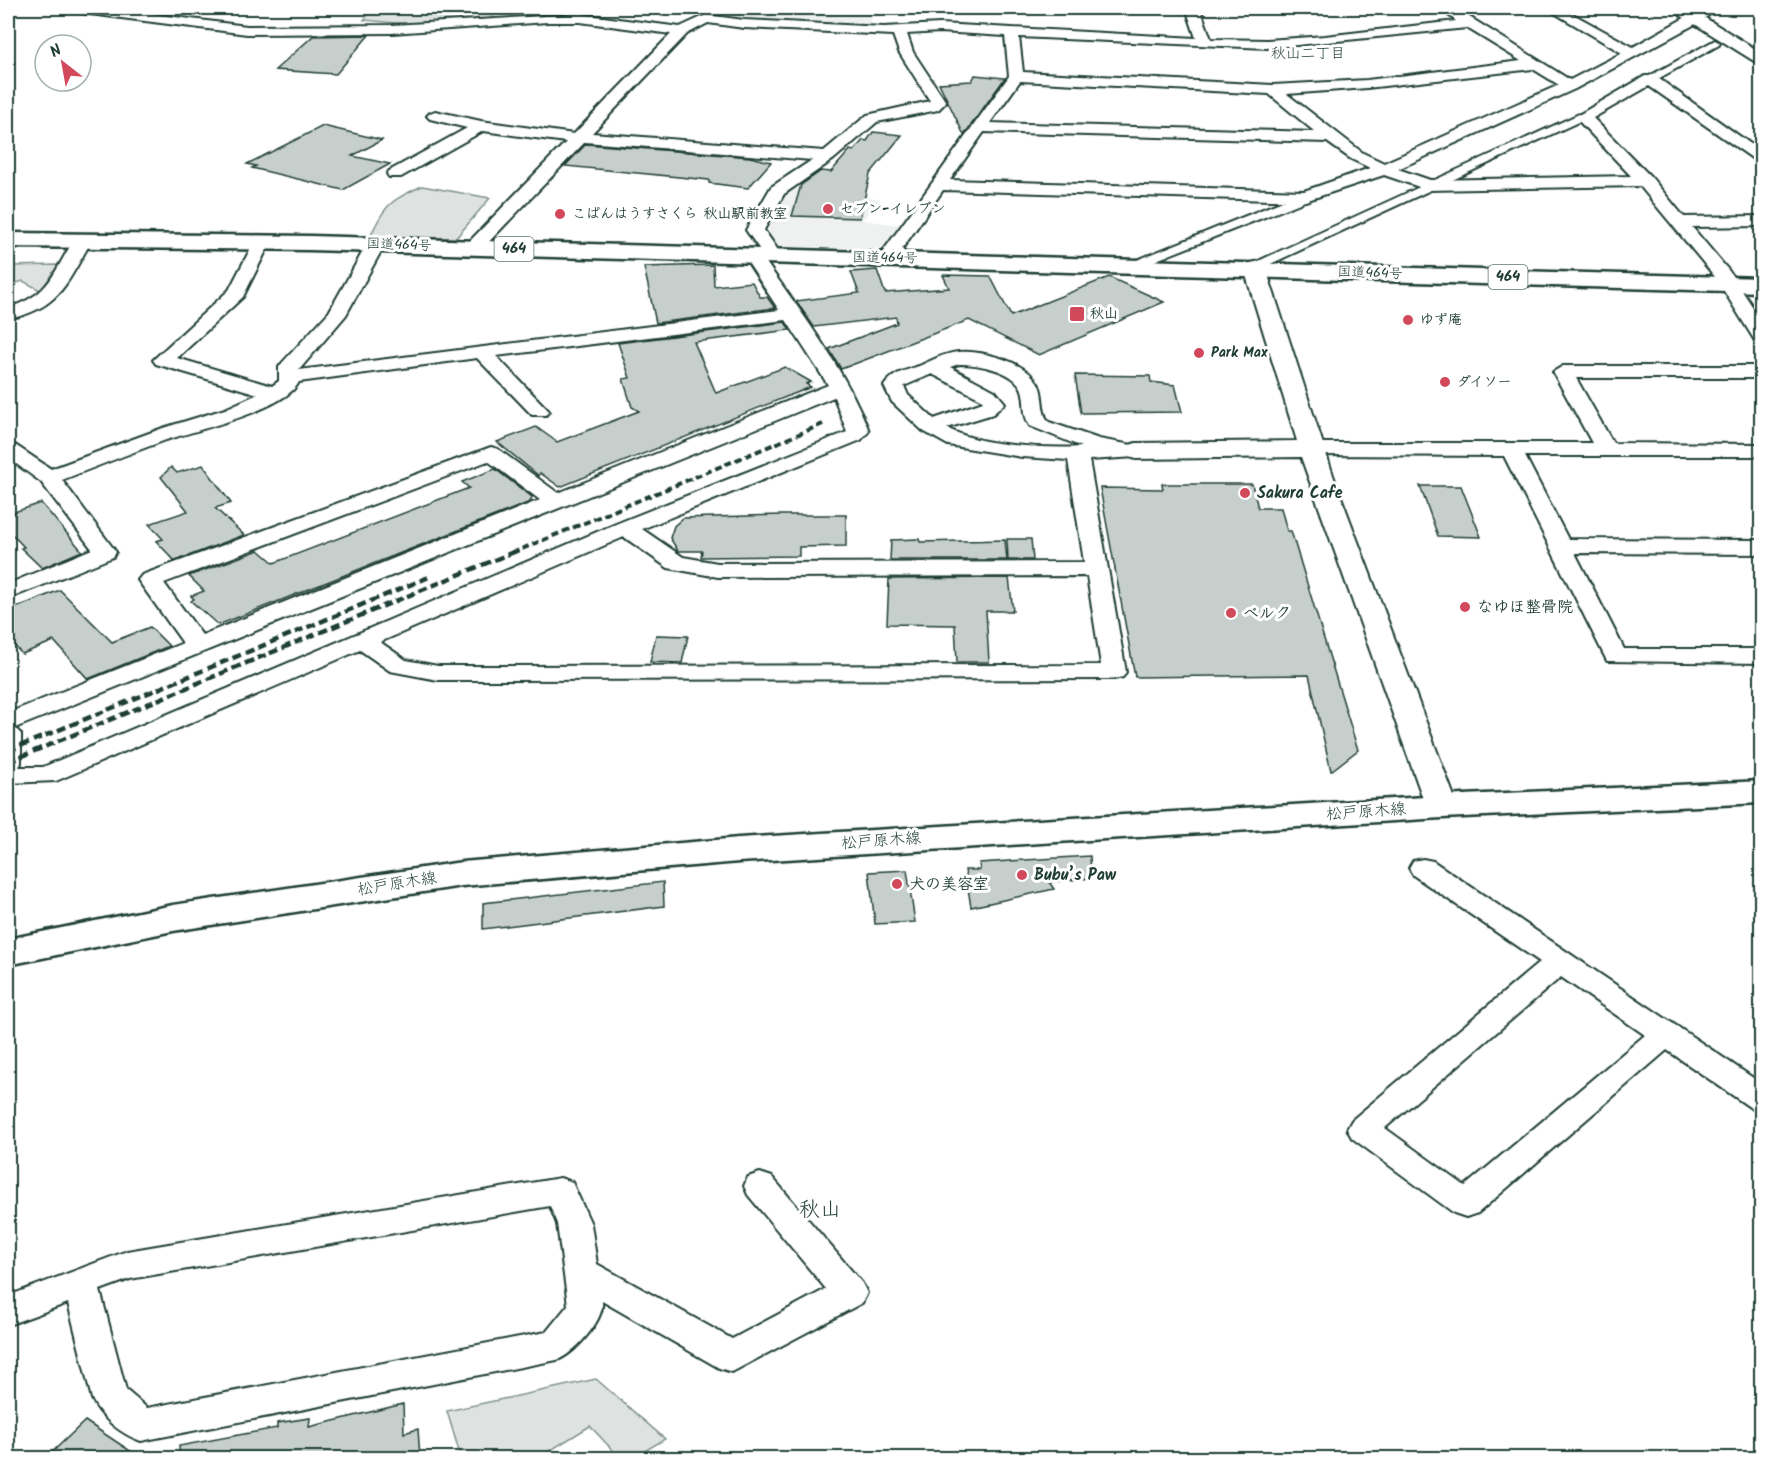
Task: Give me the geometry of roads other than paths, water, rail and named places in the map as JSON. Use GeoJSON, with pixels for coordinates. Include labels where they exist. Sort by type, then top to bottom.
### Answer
{"type":"FeatureCollection","features":[{"type":"Feature","properties":{"kind":"main road","name":"国道464号"},"geometry":{"type":"LineString","coordinates":[[8,240],[376,244],[1258,266],[1761,285]]}},
{"type":"Feature","properties":{"kind":"main road","name":"松戸原木線"},"geometry":{"type":"LineString","coordinates":[[8,952],[172,918],[462,874],[739,850],[1442,807],[1761,792]]}},
{"type":"Feature","properties":{"kind":"street"},"geometry":{"type":"LineString","coordinates":[[75,8],[247,30],[392,29],[559,18],[682,31]]}},
{"type":"Feature","properties":{"kind":"street"},"geometry":{"type":"LineString","coordinates":[[1192,8],[1205,43]]}},
{"type":"Feature","properties":{"kind":"street"},"geometry":{"type":"LineString","coordinates":[[1446,8],[1570,86]]}},
{"type":"Feature","properties":{"kind":"street"},"geometry":{"type":"LineString","coordinates":[[1553,8],[1633,52]]}},
{"type":"Feature","properties":{"kind":"street"},"geometry":{"type":"LineString","coordinates":[[1678,8],[1761,62]]}},
{"type":"Feature","properties":{"kind":"street"},"geometry":{"type":"LineString","coordinates":[[1144,260],[1305,196],[1384,169],[1570,86],[1711,8]]}},
{"type":"Feature","properties":{"kind":"street"},"geometry":{"type":"LineString","coordinates":[[472,248],[682,31],[706,19],[744,24],[899,30],[938,23],[1012,34],[1205,43],[1325,40],[1471,23]]}},
{"type":"Feature","properties":{"kind":"street"},"geometry":{"type":"LineString","coordinates":[[8,758],[47,775],[626,528],[854,436],[859,431],[855,419],[791,314],[762,255],[755,230],[777,190],[828,156],[873,118],[933,107],[938,102],[906,52],[899,30]]}},
{"type":"Feature","properties":{"kind":"street"},"geometry":{"type":"LineString","coordinates":[[901,258],[893,250],[1016,76],[1012,34]]}},
{"type":"Feature","properties":{"kind":"street"},"geometry":{"type":"LineString","coordinates":[[1442,807],[1311,449],[1258,266],[1428,185],[1583,117],[1715,43]]}},
{"type":"Feature","properties":{"kind":"street"},"geometry":{"type":"LineString","coordinates":[[1016,76],[1273,90],[1367,84],[1536,63]]}},
{"type":"Feature","properties":{"kind":"street"},"geometry":{"type":"LineString","coordinates":[[1650,79],[1761,160]]}},
{"type":"Feature","properties":{"kind":"street"},"geometry":{"type":"LineString","coordinates":[[1273,90],[1357,156],[1384,169],[1428,185],[1645,181]]}},
{"type":"Feature","properties":{"kind":"street"},"geometry":{"type":"LineString","coordinates":[[435,116],[481,126],[580,138],[828,156]]}},
{"type":"Feature","properties":{"kind":"street"},"geometry":{"type":"LineString","coordinates":[[1583,117],[1645,181],[1679,222],[1728,284],[1761,337]]}},
{"type":"Feature","properties":{"kind":"street"},"geometry":{"type":"LineString","coordinates":[[395,174],[481,126]]}},
{"type":"Feature","properties":{"kind":"street"},"geometry":{"type":"LineString","coordinates":[[979,127],[1331,136]]}},
{"type":"Feature","properties":{"kind":"street"},"geometry":{"type":"LineString","coordinates":[[1740,144],[1761,143]]}},
{"type":"Feature","properties":{"kind":"street"},"geometry":{"type":"LineString","coordinates":[[940,185],[1305,196]]}},
{"type":"Feature","properties":{"kind":"street"},"geometry":{"type":"LineString","coordinates":[[1679,222],[1761,221]]}},
{"type":"Feature","properties":{"kind":"street"},"geometry":{"type":"LineString","coordinates":[[8,314],[38,304],[52,292],[83,240]]}},
{"type":"Feature","properties":{"kind":"street"},"geometry":{"type":"LineString","coordinates":[[267,242],[259,248],[237,293],[163,360],[283,385],[480,351],[791,314]]}},
{"type":"Feature","properties":{"kind":"street"},"geometry":{"type":"LineString","coordinates":[[49,477],[170,433],[246,409],[283,385],[289,367],[337,315],[376,244]]}},
{"type":"Feature","properties":{"kind":"street"},"geometry":{"type":"LineString","coordinates":[[480,351],[539,411]]}},
{"type":"Feature","properties":{"kind":"street"},"geometry":{"type":"LineString","coordinates":[[1036,422],[1031,386],[1020,376],[990,362],[957,358],[897,380],[894,386],[899,398],[930,427],[955,441],[985,447],[1078,454],[1311,449],[1761,450]]}},
{"type":"Feature","properties":{"kind":"street"},"geometry":{"type":"LineString","coordinates":[[930,427],[986,410],[995,403],[988,395],[932,366]]}},
{"type":"Feature","properties":{"kind":"street"},"geometry":{"type":"LineString","coordinates":[[1606,450],[1563,372],[1761,372]]}},
{"type":"Feature","properties":{"kind":"street"},"geometry":{"type":"LineString","coordinates":[[8,722],[838,388]]}},
{"type":"Feature","properties":{"kind":"street"},"geometry":{"type":"LineString","coordinates":[[1036,422],[1095,445],[1136,451]]}},
{"type":"Feature","properties":{"kind":"street"},"geometry":{"type":"LineString","coordinates":[[985,447],[1022,436],[1036,422]]}},
{"type":"Feature","properties":{"kind":"street"},"geometry":{"type":"LineString","coordinates":[[8,449],[49,477],[105,552],[8,592]]}},
{"type":"Feature","properties":{"kind":"street"},"geometry":{"type":"LineString","coordinates":[[1512,451],[1616,656],[1761,656]]}},
{"type":"Feature","properties":{"kind":"street"},"geometry":{"type":"LineString","coordinates":[[198,646],[150,579],[491,453],[556,502]]}},
{"type":"Feature","properties":{"kind":"street"},"geometry":{"type":"LineString","coordinates":[[361,640],[399,666],[438,673],[1114,672],[1099,569],[1078,454]]}},
{"type":"Feature","properties":{"kind":"street"},"geometry":{"type":"LineString","coordinates":[[626,528],[657,552],[676,563],[718,570],[1099,569]]}},
{"type":"Feature","properties":{"kind":"street"},"geometry":{"type":"LineString","coordinates":[[1561,546],[1761,547]]}},
{"type":"Feature","properties":{"kind":"street"},"geometry":{"type":"LineString","coordinates":[[1423,868],[1561,960],[1761,1100]]}},
{"type":"Feature","properties":{"kind":"street"},"geometry":{"type":"LineString","coordinates":[[1561,960],[1363,1129],[1466,1204],[1666,1034]]}},
{"type":"Feature","properties":{"kind":"street"},"geometry":{"type":"LineString","coordinates":[[581,1272],[732,1357],[850,1293],[759,1186]]}},
{"type":"Feature","properties":{"kind":"street"},"geometry":{"type":"LineString","coordinates":[[8,1311],[127,1265],[560,1191],[574,1224],[586,1309],[557,1345],[141,1425],[110,1399],[81,1284]]}},
{"type":"Feature","properties":{"kind":"railway"},"geometry":{"type":"LineString","coordinates":[[512,553],[823,424]]}},
{"type":"Feature","properties":{"kind":"railway"},"geometry":{"type":"LineString","coordinates":[[8,762],[516,551]]}},
{"type":"Feature","properties":{"kind":"railway"},"geometry":{"type":"LineString","coordinates":[[8,751],[429,577]]}},
{"type":"Feature","properties":{"kind":"place","name":"セブン-イレブン"},"geometry":{"type":"Point","coordinates":[828,209]}},
{"type":"Feature","properties":{"kind":"place","name":"こぱんはうすさくら 秋山駅前教室"},"geometry":{"type":"Point","coordinates":[560,214]}},
{"type":"Feature","properties":{"kind":"place","name":"秋山"},"geometry":{"type":"Point","coordinates":[1077,314]}},
{"type":"Feature","properties":{"kind":"place","name":"ゆず庵"},"geometry":{"type":"Point","coordinates":[1408,320]}},
{"type":"Feature","properties":{"kind":"place","name":"Park Max"},"geometry":{"type":"Point","coordinates":[1199,353]}},
{"type":"Feature","properties":{"kind":"place","name":"ダイソー"},"geometry":{"type":"Point","coordinates":[1445,382]}},
{"type":"Feature","properties":{"kind":"place","name":"Sakura Cafe"},"geometry":{"type":"Point","coordinates":[1245,493]}},
{"type":"Feature","properties":{"kind":"place","name":"なゆほ整骨院"},"geometry":{"type":"Point","coordinates":[1465,607]}},
{"type":"Feature","properties":{"kind":"place","name":"ベルク"},"geometry":{"type":"Point","coordinates":[1231,613]}},
{"type":"Feature","properties":{"kind":"place","name":"Bubu’s Paw"},"geometry":{"type":"Point","coordinates":[1022,875]}},
{"type":"Feature","properties":{"kind":"place","name":"犬の美容室"},"geometry":{"type":"Point","coordinates":[897,884]}},
{"type":"Feature","properties":{"kind":"district","name":"秋山二丁目"},"geometry":{"type":"Point","coordinates":[1308,54]}},
{"type":"Feature","properties":{"kind":"district","name":"秋山"},"geometry":{"type":"Point","coordinates":[820,1210]}}]}
